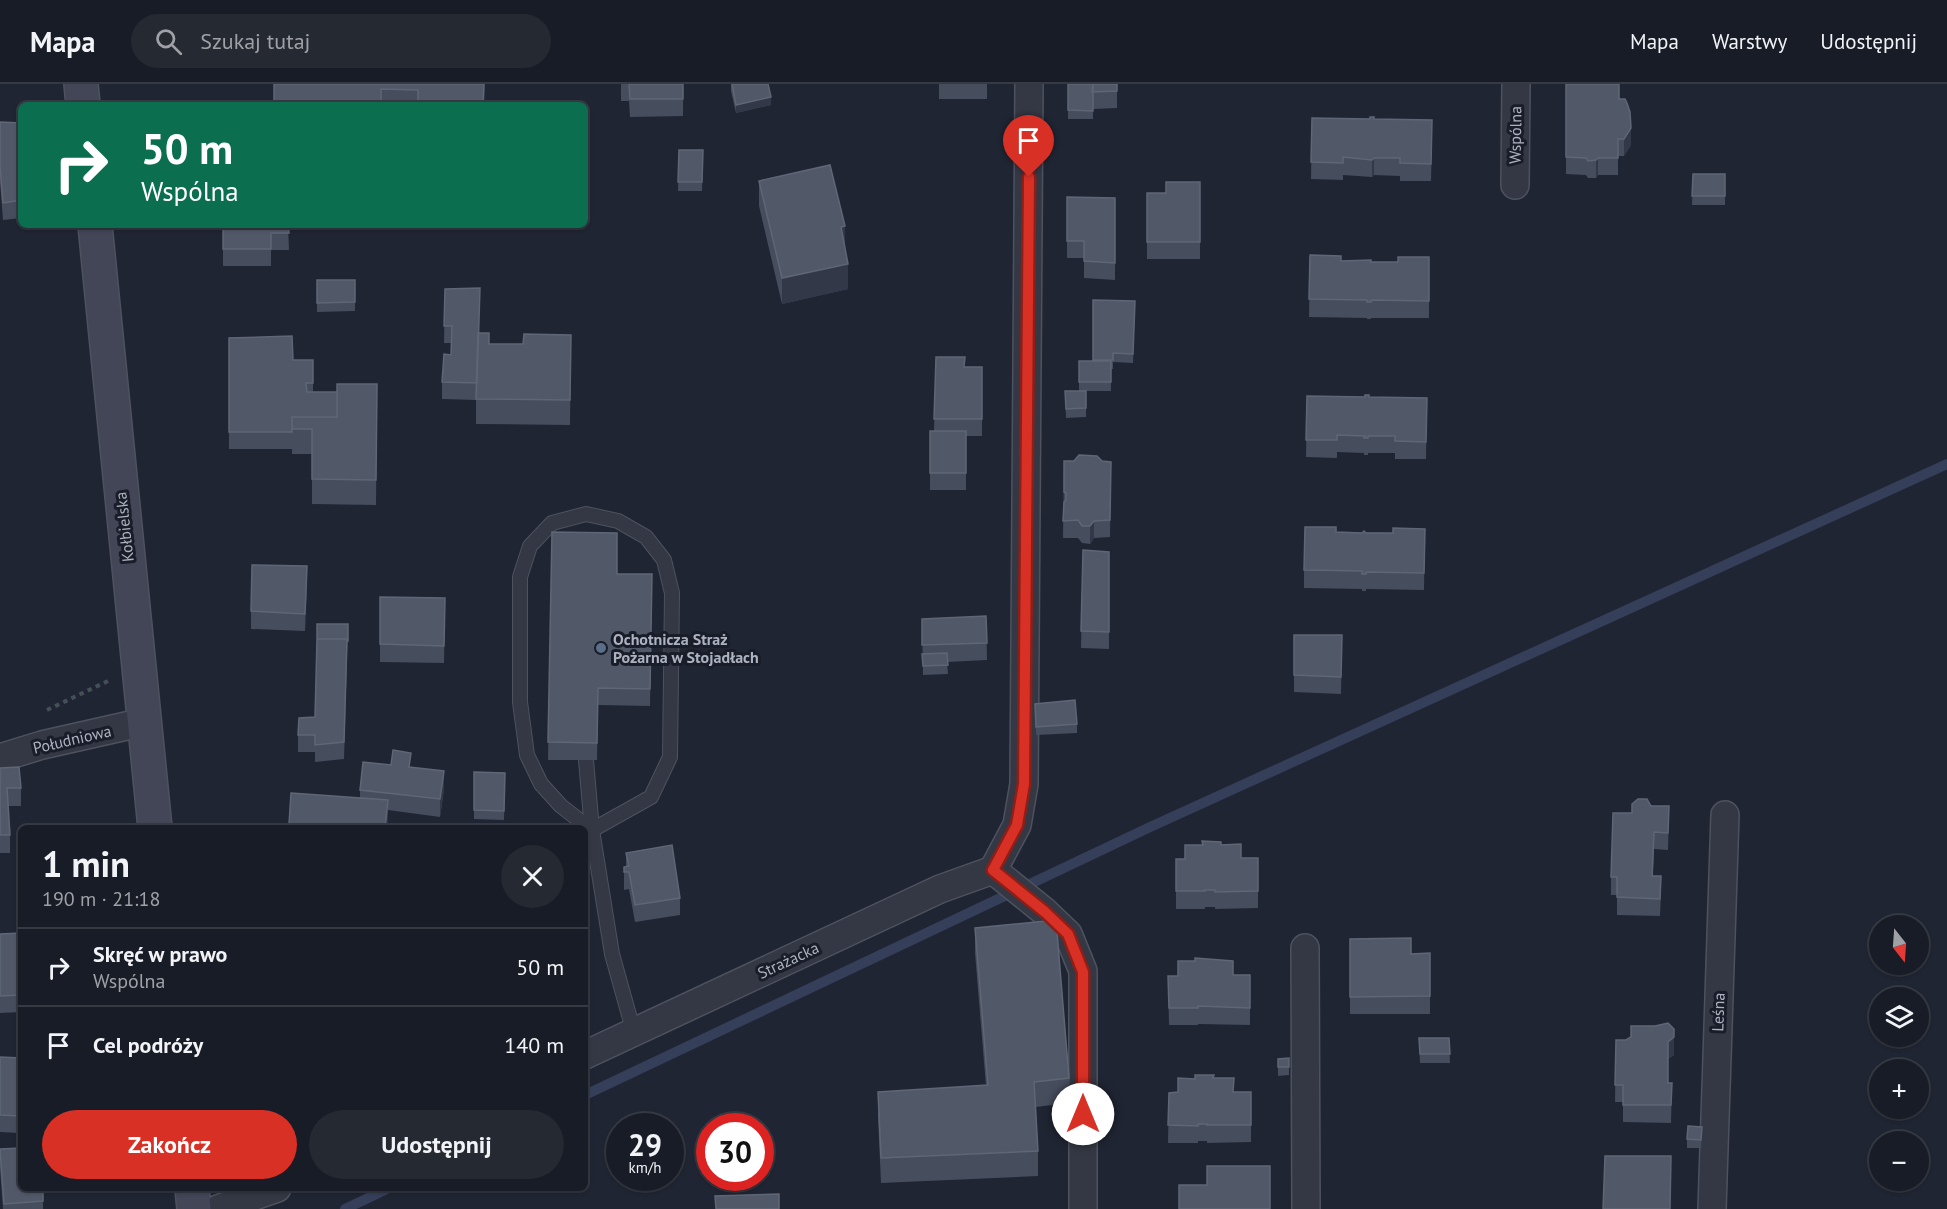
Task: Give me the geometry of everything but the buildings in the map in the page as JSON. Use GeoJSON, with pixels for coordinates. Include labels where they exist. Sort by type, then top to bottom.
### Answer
{"type":"FeatureCollection","features":[{"type":"Feature","properties":{"kind":"street"},"geometry":{"type":"LineString","coordinates":[[81,84],[83,102]]}},
{"type":"Feature","properties":{"kind":"street"},"geometry":{"type":"LineString","coordinates":[[1029,84],[1024,784],[1017,825],[996,873],[1045,912],[1068,934],[1083,972],[1083,1209]]}},
{"type":"Feature","properties":{"kind":"street","name":"Wspólna"},"geometry":{"type":"LineString","coordinates":[[1515,185],[1516,84]]}},
{"type":"Feature","properties":{"kind":"street","name":"Kołbielska"},"geometry":{"type":"LineString","coordinates":[[95,228],[155,825]]}},
{"type":"Feature","properties":{"kind":"street","name":"Południowa"},"geometry":{"type":"LineString","coordinates":[[0,758],[42,745],[144,722]]}},
{"type":"Feature","properties":{"kind":"street","name":"Leśna"},"geometry":{"type":"LineString","coordinates":[[1712,1209],[1725,815]]}},
{"type":"Feature","properties":{"kind":"street","name":"Strażacka"},"geometry":{"type":"LineString","coordinates":[[588,1054],[940,889],[996,873]]}},
{"type":"Feature","properties":{"kind":"street"},"geometry":{"type":"LineString","coordinates":[[1305,948],[1306,1209]]}},
{"type":"Feature","properties":{"kind":"street"},"geometry":{"type":"LineString","coordinates":[[192,1191],[194,1209]]}},
{"type":"Feature","properties":{"kind":"street"},"geometry":{"type":"LineString","coordinates":[[218,1209],[269,1191]]}},
{"type":"Feature","properties":{"kind":"lane"},"geometry":{"type":"LineString","coordinates":[[586,825],[561,806],[541,783],[527,755],[520,702],[520,577],[530,546],[552,523],[586,514],[618,521],[646,537],[664,560],[672,593],[670,757],[651,797],[592,830]]}},
{"type":"Feature","properties":{"kind":"lane"},"geometry":{"type":"LineString","coordinates":[[586,760],[592,830],[612,954],[634,1033]]}},
{"type":"Feature","properties":{"kind":"lane"},"geometry":{"type":"LineString","coordinates":[[588,827],[592,830]]}},
{"type":"Feature","properties":{"kind":"path"},"geometry":{"type":"LineString","coordinates":[[41,713],[112,679]]}},
{"type":"Feature","properties":{"kind":"waterway"},"geometry":{"type":"LineString","coordinates":[[588,1094],[1148,828],[1947,464]]}},
{"type":"Feature","properties":{"kind":"waterway"},"geometry":{"type":"LineString","coordinates":[[345,1209],[383,1191]]}},
{"type":"Feature","properties":{"kind":"place","name":"Ochotnicza Straż Pożarna w Stojadłach"},"geometry":{"type":"Point","coordinates":[601,648]}},
{"type":"Feature","properties":{"kind":"route"},"geometry":{"type":"LineString","coordinates":[[1029,177],[1024,784],[1017,825],[993,870],[1045,912],[1068,934],[1083,972],[1083,1114]]}}]}
